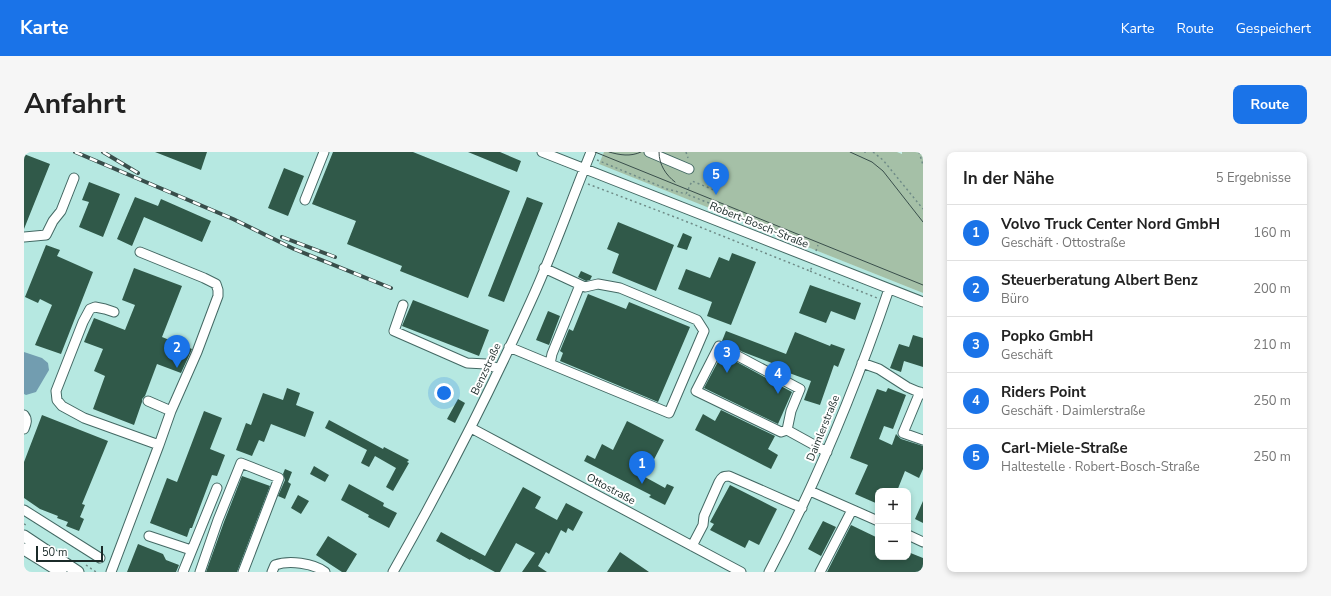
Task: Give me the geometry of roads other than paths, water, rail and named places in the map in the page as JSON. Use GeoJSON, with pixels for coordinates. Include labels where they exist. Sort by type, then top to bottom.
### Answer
{"type":"FeatureCollection","features":[{"type":"Feature","properties":{"kind":"main road"},"geometry":{"type":"LineString","coordinates":[[24,536],[78,572]]}},
{"type":"Feature","properties":{"kind":"main road"},"geometry":{"type":"LineString","coordinates":[[24,549],[61,572]]}},
{"type":"Feature","properties":{"kind":"street"},"geometry":{"type":"LineString","coordinates":[[305,200],[324,152]]}},
{"type":"Feature","properties":{"kind":"street","name":"Robert-Bosch-Straße"},"geometry":{"type":"LineString","coordinates":[[542,152],[923,302]]}},
{"type":"Feature","properties":{"kind":"street"},"geometry":{"type":"LineString","coordinates":[[648,152],[690,168]]}},
{"type":"Feature","properties":{"kind":"street","name":"Benzstraße"},"geometry":{"type":"LineString","coordinates":[[393,572],[438,492],[499,369],[531,300],[590,154]]}},
{"type":"Feature","properties":{"kind":"street"},"geometry":{"type":"LineString","coordinates":[[24,237],[46,235],[53,220],[61,211],[74,178]]}},
{"type":"Feature","properties":{"kind":"street"},"geometry":{"type":"LineString","coordinates":[[111,572],[171,411],[200,345],[218,296],[216,284],[140,252]]}},
{"type":"Feature","properties":{"kind":"street"},"geometry":{"type":"LineString","coordinates":[[509,347],[669,413],[704,330],[697,320],[620,288],[598,284],[585,287],[544,268]]}},
{"type":"Feature","properties":{"kind":"street"},"geometry":{"type":"LineString","coordinates":[[550,364],[552,354],[580,285]]}},
{"type":"Feature","properties":{"kind":"street","name":"Daimlerstraße"},"geometry":{"type":"LineString","coordinates":[[769,572],[802,508],[827,452],[889,289]]}},
{"type":"Feature","properties":{"kind":"street"},"geometry":{"type":"LineString","coordinates":[[403,305],[394,331],[467,363],[486,364],[499,369]]}},
{"type":"Feature","properties":{"kind":"street"},"geometry":{"type":"LineString","coordinates":[[114,312],[95,307],[90,310],[83,322],[56,391],[57,400],[62,406],[84,418],[159,445]]}},
{"type":"Feature","properties":{"kind":"street"},"geometry":{"type":"LineString","coordinates":[[787,430],[790,411],[800,389],[719,346],[696,391],[781,432],[787,430],[827,452]]}},
{"type":"Feature","properties":{"kind":"street"},"geometry":{"type":"LineString","coordinates":[[862,362],[879,369],[907,387],[921,393],[903,433],[923,440]]}},
{"type":"Feature","properties":{"kind":"street"},"geometry":{"type":"LineString","coordinates":[[148,401],[171,411]]}},
{"type":"Feature","properties":{"kind":"street"},"geometry":{"type":"LineString","coordinates":[[24,415],[27,422],[24,429]]}},
{"type":"Feature","properties":{"kind":"street","name":"Ottostraße"},"geometry":{"type":"LineString","coordinates":[[471,428],[740,572]]}},
{"type":"Feature","properties":{"kind":"street"},"geometry":{"type":"LineString","coordinates":[[200,572],[218,520],[241,463],[279,478],[243,572]]}},
{"type":"Feature","properties":{"kind":"street"},"geometry":{"type":"LineString","coordinates":[[692,546],[703,525],[704,516],[719,482],[724,476],[729,476],[802,508]]}},
{"type":"Feature","properties":{"kind":"street"},"geometry":{"type":"LineString","coordinates":[[183,572],[217,488]]}},
{"type":"Feature","properties":{"kind":"street"},"geometry":{"type":"LineString","coordinates":[[810,491],[875,520]]}},
{"type":"Feature","properties":{"kind":"street"},"geometry":{"type":"LineString","coordinates":[[24,510],[100,558]]}},
{"type":"Feature","properties":{"kind":"street"},"geometry":{"type":"LineString","coordinates":[[820,572],[852,510]]}},
{"type":"Feature","properties":{"kind":"street"},"geometry":{"type":"LineString","coordinates":[[149,536],[191,550]]}},
{"type":"Feature","properties":{"kind":"street"},"geometry":{"type":"LineString","coordinates":[[911,536],[923,542]]}},
{"type":"Feature","properties":{"kind":"street"},"geometry":{"type":"LineString","coordinates":[[272,572],[275,565],[281,563],[312,565],[325,572]]}},
{"type":"Feature","properties":{"kind":"tram line"},"geometry":{"type":"LineString","coordinates":[[595,152],[923,285]]}},
{"type":"Feature","properties":{"kind":"tram line"},"geometry":{"type":"LineString","coordinates":[[609,152],[625,155],[633,155],[641,152]]}},
{"type":"Feature","properties":{"kind":"tram line"},"geometry":{"type":"LineString","coordinates":[[659,152],[660,161],[664,169],[675,182]]}},
{"type":"Feature","properties":{"kind":"tram line"},"geometry":{"type":"LineString","coordinates":[[850,152],[872,162],[883,171],[923,222]]}},
{"type":"Feature","properties":{"kind":"railway"},"geometry":{"type":"LineString","coordinates":[[75,152],[233,219],[294,249],[391,288]]}},
{"type":"Feature","properties":{"kind":"railway"},"geometry":{"type":"LineString","coordinates":[[103,152],[138,173]]}},
{"type":"Feature","properties":{"kind":"railway"},"geometry":{"type":"LineString","coordinates":[[282,237],[335,257]]}},
{"type":"Feature","properties":{"kind":"place","name":"Carl-Miele-Straße"},"geometry":{"type":"Point","coordinates":[716,195]}},
{"type":"Feature","properties":{"kind":"place","name":"Steuerberatung Albert Benz"},"geometry":{"type":"Point","coordinates":[177,368]}},
{"type":"Feature","properties":{"kind":"place","name":"Popko GmbH"},"geometry":{"type":"Point","coordinates":[727,373]}},
{"type":"Feature","properties":{"kind":"place","name":"Riders Point"},"geometry":{"type":"Point","coordinates":[778,394]}},
{"type":"Feature","properties":{"kind":"place","name":"Volvo Truck Center Nord GmbH"},"geometry":{"type":"Point","coordinates":[642,484]}}]}
